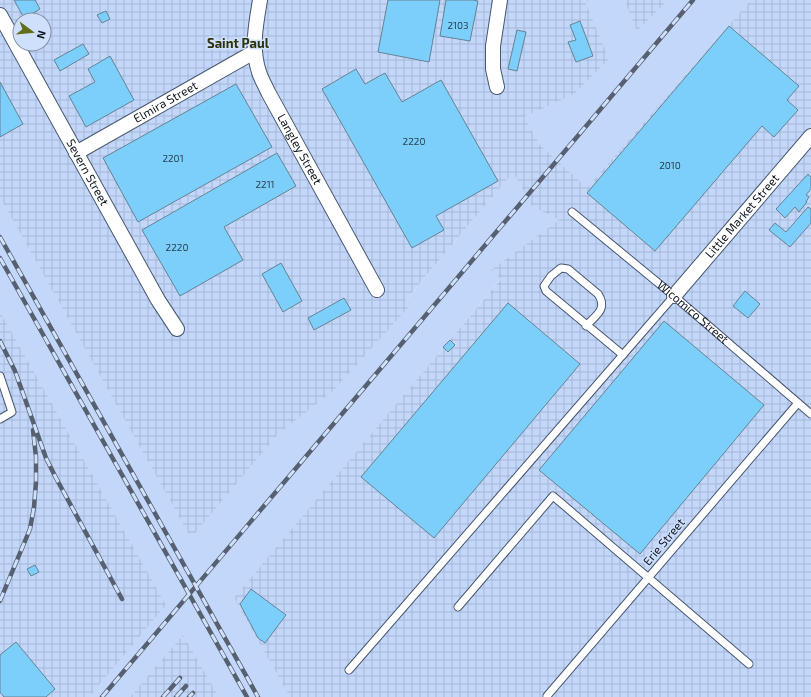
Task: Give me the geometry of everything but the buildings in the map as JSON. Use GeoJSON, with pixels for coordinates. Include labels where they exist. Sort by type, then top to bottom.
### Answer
{"type":"FeatureCollection","features":[{"type":"Feature","properties":{"kind":"street","name":"Langley Street"},"geometry":{"type":"LineString","coordinates":[[260,0],[255,30],[254,52],[259,72],[268,92],[377,290]]}},
{"type":"Feature","properties":{"kind":"street"},"geometry":{"type":"LineString","coordinates":[[497,87],[493,69],[493,46],[500,0]]}},
{"type":"Feature","properties":{"kind":"street","name":"Severn Street"},"geometry":{"type":"LineString","coordinates":[[0,15],[158,300],[177,329]]}},
{"type":"Feature","properties":{"kind":"street","name":"Elmira Street"},"geometry":{"type":"LineString","coordinates":[[76,153],[254,52]]}},
{"type":"Feature","properties":{"kind":"street","name":"Little Market Street"},"geometry":{"type":"LineString","coordinates":[[674,296],[809,142]]}},
{"type":"Feature","properties":{"kind":"lane","name":"Wicomico Street"},"geometry":{"type":"LineString","coordinates":[[572,212],[674,296],[811,414]]}},
{"type":"Feature","properties":{"kind":"lane"},"geometry":{"type":"LineString","coordinates":[[586,326],[602,309],[600,298],[598,294],[568,269],[561,268],[551,276],[544,286],[546,291],[586,326],[623,355]]}},
{"type":"Feature","properties":{"kind":"lane"},"geometry":{"type":"LineString","coordinates":[[349,670],[674,296]]}},
{"type":"Feature","properties":{"kind":"lane"},"geometry":{"type":"LineString","coordinates":[[0,376],[12,412],[0,419]]}},
{"type":"Feature","properties":{"kind":"lane","name":"Erie Street"},"geometry":{"type":"LineString","coordinates":[[547,696],[798,403]]}},
{"type":"Feature","properties":{"kind":"lane"},"geometry":{"type":"LineString","coordinates":[[458,607],[553,496],[749,664]]}},
{"type":"Feature","properties":{"kind":"shaded area"},"geometry":{"type":"Polygon","coordinates":[[[0,0],[590,0],[585,2],[609,59],[574,94],[524,117],[540,145],[587,188],[751,0],[811,0],[811,697],[290,697],[234,598],[501,279],[491,270],[559,220],[532,206],[513,172],[405,301],[408,308],[333,391],[279,433],[191,538],[0,197],[0,0]]]}},
{"type":"Feature","properties":{"kind":"shaded area"},"geometry":{"type":"Polygon","coordinates":[[[590,0],[624,0],[637,31],[668,0],[751,0],[587,189],[540,145],[524,117],[574,94],[585,2],[590,0]]]}},
{"type":"Feature","properties":{"kind":"shaded area"},"geometry":{"type":"Polygon","coordinates":[[[624,0],[668,0],[637,31],[624,0]]]}},
{"type":"Feature","properties":{"kind":"shaded area"},"geometry":{"type":"Polygon","coordinates":[[[513,172],[532,206],[559,220],[491,270],[501,278],[235,598],[290,697],[219,697],[183,635],[130,697],[89,697],[166,605],[0,312],[0,197],[191,538],[279,433],[333,391],[408,308],[405,302],[513,172]]]}},
{"type":"Feature","properties":{"kind":"shaded area"},"geometry":{"type":"Polygon","coordinates":[[[0,312],[166,605],[89,697],[0,697],[0,312]]]}},
{"type":"Feature","properties":{"kind":"shaded area"},"geometry":{"type":"Polygon","coordinates":[[[183,635],[219,697],[130,697],[183,635]]]}},
{"type":"Feature","properties":{"kind":"railway"},"geometry":{"type":"LineString","coordinates":[[102,697],[693,0]]}},
{"type":"Feature","properties":{"kind":"railway"},"geometry":{"type":"LineString","coordinates":[[0,237],[258,697]]}},
{"type":"Feature","properties":{"kind":"railway"},"geometry":{"type":"LineString","coordinates":[[0,258],[247,697]]}},
{"type":"Feature","properties":{"kind":"railway"},"geometry":{"type":"LineString","coordinates":[[0,341],[15,371],[46,458],[122,599]]}},
{"type":"Feature","properties":{"kind":"railway"},"geometry":{"type":"LineString","coordinates":[[0,601],[30,529],[36,482],[36,457],[33,430]]}},
{"type":"Feature","properties":{"kind":"railway"},"geometry":{"type":"LineString","coordinates":[[163,697],[180,678]]}},
{"type":"Feature","properties":{"kind":"railway"},"geometry":{"type":"LineString","coordinates":[[176,697],[186,686]]}},
{"type":"Feature","properties":{"kind":"railway"},"geometry":{"type":"LineString","coordinates":[[189,697],[193,693]]}},
{"type":"Feature","properties":{"kind":"district","name":"Saint Paul"},"geometry":{"type":"Point","coordinates":[238,43]}}]}
